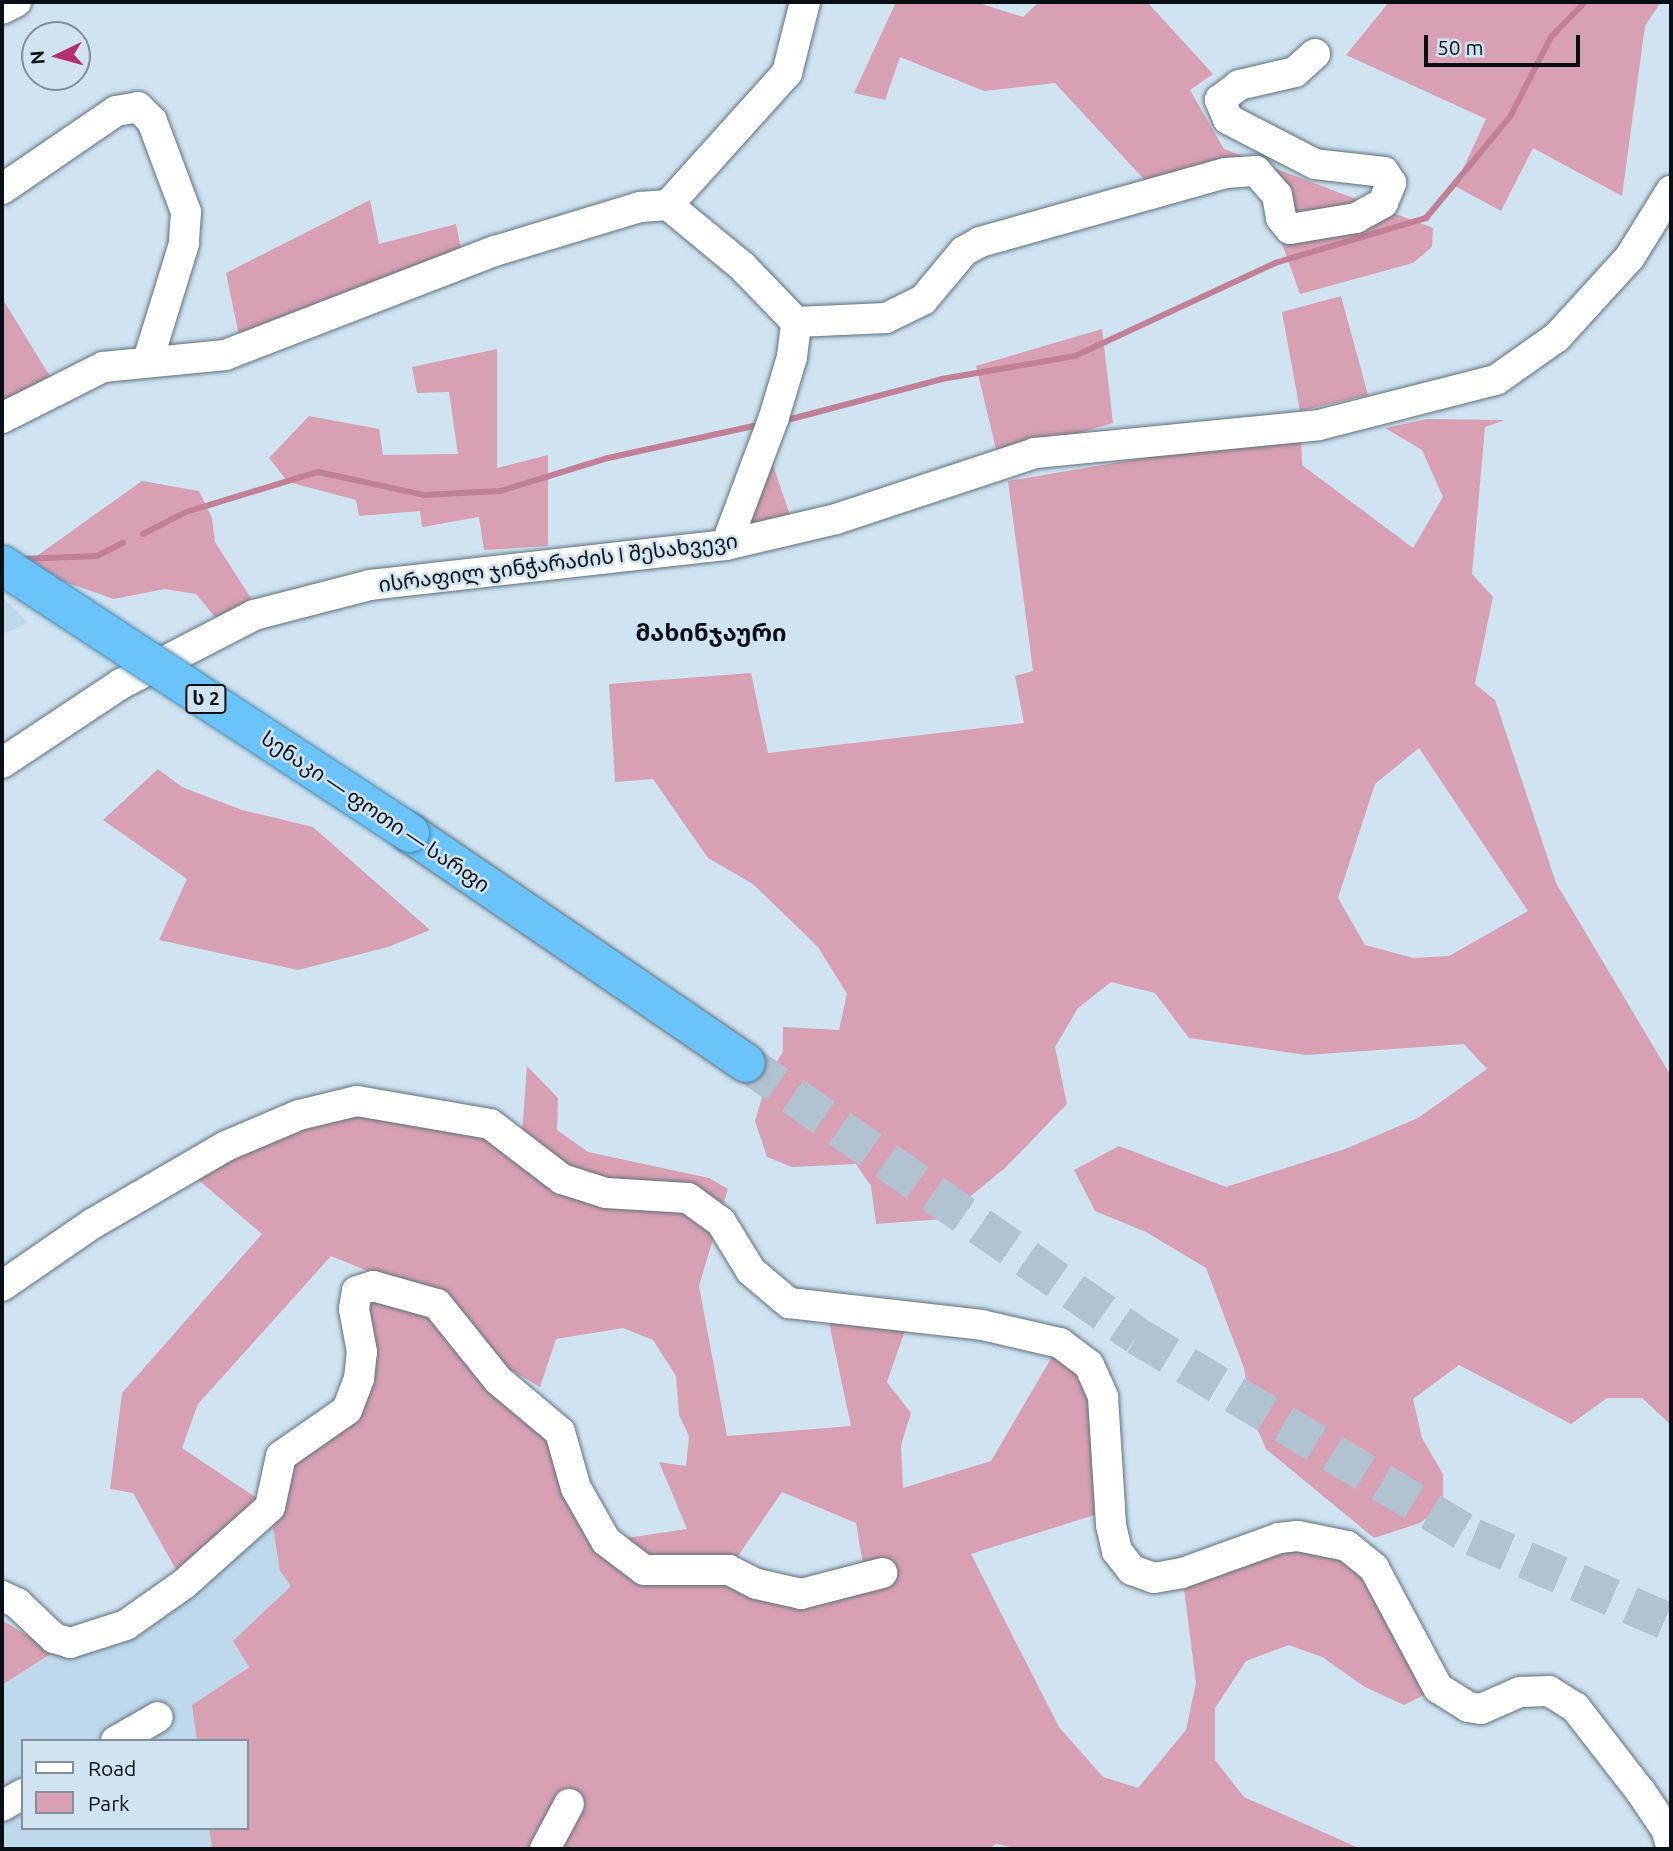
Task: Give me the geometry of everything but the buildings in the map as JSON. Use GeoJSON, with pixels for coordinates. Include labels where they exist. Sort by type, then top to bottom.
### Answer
{"type":"FeatureCollection","features":[{"type":"Feature","properties":{"kind":"highway","name":"სენაკი — ფოთი — სარფი"},"geometry":{"type":"LineString","coordinates":[[2,565],[410,833],[746,1063]]}},
{"type":"Feature","properties":{"kind":"street"},"geometry":{"type":"LineString","coordinates":[[2,9],[16,2]]}},
{"type":"Feature","properties":{"kind":"street"},"geometry":{"type":"LineString","coordinates":[[667,205],[788,73],[804,2]]}},
{"type":"Feature","properties":{"kind":"street"},"geometry":{"type":"LineString","coordinates":[[2,418],[103,367],[148,360],[225,355],[495,251],[640,206],[667,205],[742,266],[796,322],[886,318],[923,300],[951,264],[980,242],[1226,173],[1256,171],[1277,195],[1281,218],[1290,229],[1356,218],[1383,203],[1391,183],[1384,172],[1315,164],[1228,119],[1220,100],[1239,85],[1295,72],[1315,54]]}},
{"type":"Feature","properties":{"kind":"street"},"geometry":{"type":"LineString","coordinates":[[2,189],[116,111],[138,107],[152,121],[186,212],[184,244],[148,360]]}},
{"type":"Feature","properties":{"kind":"street","name":"ისრაფილ ჯინჭარაძის I შესახვევი"},"geometry":{"type":"LineString","coordinates":[[2,763],[121,684],[254,615],[370,584],[726,545],[836,519],[1034,453],[1319,425],[1496,380],[1566,327],[1630,257],[1671,191]]}},
{"type":"Feature","properties":{"kind":"street"},"geometry":{"type":"LineString","coordinates":[[726,545],[774,417],[792,357],[796,322]]}},
{"type":"Feature","properties":{"kind":"street"},"geometry":{"type":"LineString","coordinates":[[2,1286],[92,1224],[226,1146],[299,1115],[358,1101],[490,1124],[562,1179],[606,1193],[688,1198],[721,1222],[751,1271],[789,1304],[982,1325],[1060,1343],[1088,1365],[1103,1398],[1111,1525],[1117,1551],[1132,1570],[1154,1578],[1182,1573],[1279,1538],[1320,1538],[1347,1546],[1374,1568],[1438,1688],[1446,1695],[1481,1709],[1520,1692],[1549,1691],[1575,1707],[1641,1792],[1666,1829],[1671,1845]]}},
{"type":"Feature","properties":{"kind":"street"},"geometry":{"type":"LineString","coordinates":[[2,1596],[17,1603],[54,1638],[70,1643],[126,1625],[184,1584],[270,1507],[281,1456],[347,1410],[359,1379],[362,1352],[354,1309],[357,1291],[373,1286],[437,1304],[498,1380],[560,1432],[576,1488],[606,1541],[644,1570],[729,1570],[757,1584],[801,1594],[883,1573]]}},
{"type":"Feature","properties":{"kind":"street"},"geometry":{"type":"LineString","coordinates":[[120,1739],[158,1717]]}},
{"type":"Feature","properties":{"kind":"street"},"geometry":{"type":"LineString","coordinates":[[1641,1792],[1659,1791],[1671,1797]]}},
{"type":"Feature","properties":{"kind":"street"},"geometry":{"type":"LineString","coordinates":[[2,1805],[21,1795]]}},
{"type":"Feature","properties":{"kind":"street"},"geometry":{"type":"LineString","coordinates":[[545,1849],[569,1804]]}},
{"type":"Feature","properties":{"kind":"shaded area"},"geometry":{"type":"Polygon","coordinates":[[[2,596],[28,623],[2,634],[2,596]]]}},
{"type":"Feature","properties":{"kind":"shaded area"},"geometry":{"type":"Polygon","coordinates":[[[270,1507],[291,1586],[233,1641],[249,1666],[192,1705],[197,1739],[21,1739],[21,1830],[209,1830],[212,1849],[2,1849],[2,1685],[70,1643],[99,1636],[270,1507]]]}},
{"type":"Feature","properties":{"kind":"green space"},"geometry":{"type":"Polygon","coordinates":[[[896,2],[976,2],[1023,17],[1039,2],[1147,2],[1213,74],[1190,90],[1224,149],[1433,228],[1432,247],[1413,263],[1300,294],[1258,177],[1152,188],[1055,83],[984,91],[900,57],[885,100],[854,93],[896,2]]]}},
{"type":"Feature","properties":{"kind":"green space"},"geometry":{"type":"Polygon","coordinates":[[[1389,2],[1661,2],[1645,26],[1622,196],[1533,148],[1501,211],[1455,186],[1486,119],[1346,55],[1389,2]]]}},
{"type":"Feature","properties":{"kind":"green space"},"geometry":{"type":"Polygon","coordinates":[[[370,200],[379,244],[456,224],[462,252],[240,341],[226,273],[370,200]]]}},
{"type":"Feature","properties":{"kind":"green space"},"geometry":{"type":"Polygon","coordinates":[[[1341,296],[1368,395],[1300,411],[1282,312],[1341,296]]]}},
{"type":"Feature","properties":{"kind":"green space"},"geometry":{"type":"Polygon","coordinates":[[[2,298],[51,378],[2,405],[2,298]]]}},
{"type":"Feature","properties":{"kind":"green space"},"geometry":{"type":"Polygon","coordinates":[[[1102,329],[1113,423],[998,457],[976,366],[1102,329]]]}},
{"type":"Feature","properties":{"kind":"green space"},"geometry":{"type":"Polygon","coordinates":[[[497,349],[497,468],[548,455],[548,546],[484,550],[479,517],[422,527],[420,511],[359,516],[356,500],[288,482],[269,458],[309,416],[379,429],[383,455],[458,454],[449,392],[417,393],[412,367],[497,349]]]}},
{"type":"Feature","properties":{"kind":"green space"},"geometry":{"type":"Polygon","coordinates":[[[1427,419],[1505,420],[1485,427],[1472,574],[1493,597],[1475,684],[1495,700],[1556,883],[1671,1076],[1671,1425],[1642,1398],[1607,1398],[1571,1424],[1459,1365],[1413,1399],[1422,1438],[1443,1474],[1443,1505],[1420,1523],[1374,1538],[1266,1449],[1252,1417],[1244,1368],[1206,1268],[1146,1232],[1095,1211],[1074,1170],[1119,1146],[1226,1187],[1345,1149],[1418,1118],[1487,1069],[1464,1044],[1306,1055],[1189,1038],[1155,993],[1111,982],[1078,1008],[1055,1047],[1067,1104],[1006,1167],[943,1219],[876,1224],[871,1186],[856,1164],[792,1167],[767,1157],[755,1121],[769,1074],[783,1052],[783,1027],[839,1030],[847,994],[818,947],[753,884],[708,858],[653,779],[615,782],[609,684],[751,673],[768,753],[1024,723],[1015,676],[1033,671],[1008,481],[1219,445],[1301,437],[1302,465],[1413,548],[1443,497],[1422,450],[1385,428],[1427,419]],[[1419,748],[1375,784],[1338,898],[1365,945],[1413,958],[1449,956],[1528,911],[1419,748]]]}},
{"type":"Feature","properties":{"kind":"green space"},"geometry":{"type":"Polygon","coordinates":[[[770,456],[792,521],[742,528],[770,456]]]}},
{"type":"Feature","properties":{"kind":"green space"},"geometry":{"type":"Polygon","coordinates":[[[142,481],[199,491],[212,518],[215,542],[254,603],[215,617],[196,594],[165,589],[114,599],[53,578],[31,560],[142,481]]]}},
{"type":"Feature","properties":{"kind":"green space"},"geometry":{"type":"Polygon","coordinates":[[[158,769],[182,787],[242,810],[313,827],[430,930],[388,947],[298,970],[159,940],[187,879],[103,820],[158,769]]]}},
{"type":"Feature","properties":{"kind":"green space"},"geometry":{"type":"Polygon","coordinates":[[[527,1066],[558,1098],[557,1130],[588,1152],[709,1178],[728,1189],[699,1286],[727,1436],[851,1426],[826,1309],[909,1319],[887,1382],[911,1413],[901,1445],[903,1488],[991,1461],[1060,1343],[1089,1365],[1110,1510],[971,1554],[1059,1727],[1103,1777],[1138,1788],[1186,1730],[1196,1683],[1182,1573],[1242,1550],[1347,1546],[1438,1688],[1404,1705],[1365,1687],[1322,1657],[1289,1645],[1246,1661],[1215,1708],[1215,1760],[1244,1797],[1361,1849],[1020,1849],[996,1844],[989,1849],[212,1849],[209,1830],[248,1830],[248,1739],[197,1739],[192,1705],[249,1667],[233,1641],[291,1586],[280,1571],[270,1508],[184,1584],[133,1493],[110,1489],[122,1393],[262,1234],[188,1171],[357,1101],[521,1148],[527,1066]],[[331,1256],[198,1404],[182,1448],[270,1507],[310,1435],[347,1410],[354,1309],[380,1276],[331,1256]],[[623,1328],[556,1339],[540,1387],[467,1344],[532,1405],[606,1541],[687,1529],[659,1462],[686,1466],[689,1436],[679,1415],[676,1376],[653,1340],[623,1328]],[[782,1492],[729,1569],[757,1584],[865,1577],[856,1523],[782,1492]]]}},
{"type":"Feature","properties":{"kind":"green space"},"geometry":{"type":"Polygon","coordinates":[[[2,1620],[54,1652],[2,1685],[2,1620]]]}},
{"type":"Feature","properties":{"kind":"waterway"},"geometry":{"type":"LineString","coordinates":[[791,419],[942,379],[1075,356],[1275,263],[1426,218],[1510,117],[1551,37],[1585,2]]}},
{"type":"Feature","properties":{"kind":"waterway"},"geometry":{"type":"LineString","coordinates":[[143,534],[186,512],[318,472],[424,495],[500,491],[608,458],[754,426]]}},
{"type":"Feature","properties":{"kind":"waterway"},"geometry":{"type":"LineString","coordinates":[[19,559],[97,556],[123,543]]}},
{"type":"Feature","properties":{"kind":"tunnel"},"geometry":{"type":"LineString","coordinates":[[746,1063],[1137,1336],[1473,1537],[1671,1623]]}},
{"type":"Feature","properties":{"kind":"district","name":"მახინჯაური"},"geometry":{"type":"Point","coordinates":[711,633]}}]}
